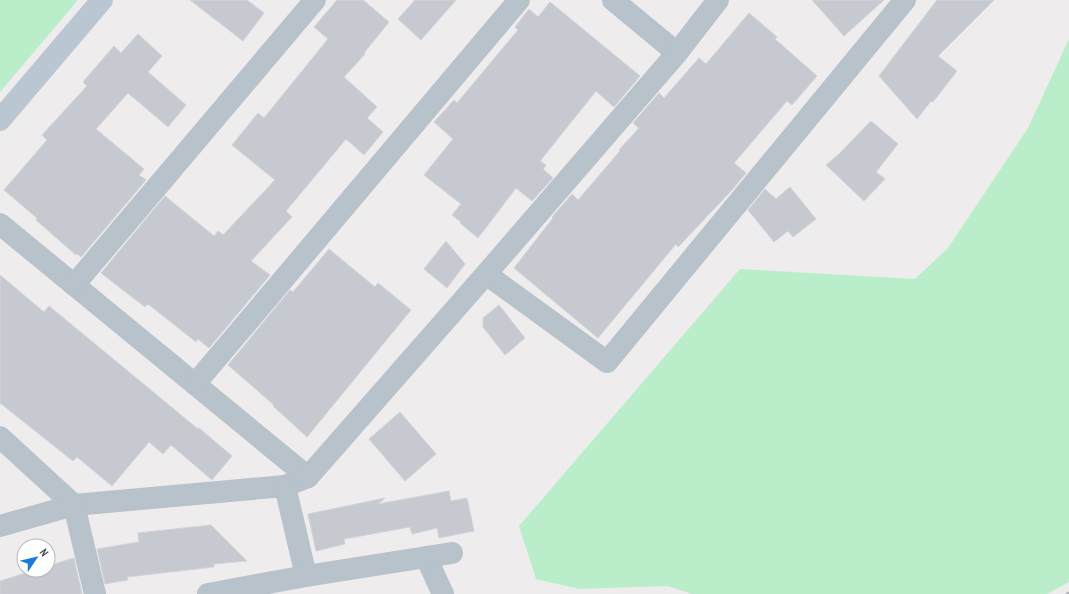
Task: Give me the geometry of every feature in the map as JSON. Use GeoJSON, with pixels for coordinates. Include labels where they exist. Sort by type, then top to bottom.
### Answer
{"type":"FeatureCollection","features":[{"type":"Feature","properties":{"kind":"street"},"geometry":{"type":"LineString","coordinates":[[0,120],[102,0]]}},
{"type":"Feature","properties":{"kind":"street"},"geometry":{"type":"LineString","coordinates":[[74,285],[315,0]]}},
{"type":"Feature","properties":{"kind":"street"},"geometry":{"type":"LineString","coordinates":[[195,384],[519,0]]}},
{"type":"Feature","properties":{"kind":"street"},"geometry":{"type":"LineString","coordinates":[[613,0],[677,53]]}},
{"type":"Feature","properties":{"kind":"street"},"geometry":{"type":"LineString","coordinates":[[0,526],[74,505],[285,486],[308,478],[677,53],[718,0]]}},
{"type":"Feature","properties":{"kind":"street"},"geometry":{"type":"LineString","coordinates":[[486,274],[607,362],[905,0]]}},
{"type":"Feature","properties":{"kind":"street"},"geometry":{"type":"LineString","coordinates":[[0,224],[308,478]]}},
{"type":"Feature","properties":{"kind":"street"},"geometry":{"type":"LineString","coordinates":[[0,437],[74,505],[95,594]]}},
{"type":"Feature","properties":{"kind":"street"},"geometry":{"type":"LineString","coordinates":[[285,486],[306,576]]}},
{"type":"Feature","properties":{"kind":"street"},"geometry":{"type":"LineString","coordinates":[[208,594],[306,576],[452,553]]}},
{"type":"Feature","properties":{"kind":"street"},"geometry":{"type":"LineString","coordinates":[[426,557],[443,594]]}},
{"type":"Feature","properties":{"kind":"green space"},"geometry":{"type":"Polygon","coordinates":[[[0,0],[78,0],[0,92],[0,0]]]}},
{"type":"Feature","properties":{"kind":"green space"},"geometry":{"type":"Polygon","coordinates":[[[1069,39],[1069,582],[1047,594],[692,594],[668,586],[579,589],[536,579],[519,526],[740,269],[915,279],[948,248],[1028,128],[1069,39]]]}},
{"type":"Feature","properties":{"kind":"building"},"geometry":{"type":"Polygon","coordinates":[[[190,0],[247,0],[264,13],[243,41],[190,0]]]}},
{"type":"Feature","properties":{"kind":"building"},"geometry":{"type":"Polygon","coordinates":[[[337,0],[363,0],[389,22],[364,53],[365,54],[344,77],[377,107],[367,118],[383,132],[364,155],[346,139],[286,211],[292,217],[251,261],[270,275],[209,348],[198,339],[196,342],[148,304],[145,307],[101,273],[165,196],[214,236],[218,231],[223,235],[275,180],[232,145],[258,113],[264,118],[328,39],[314,27],[337,0]]]}},
{"type":"Feature","properties":{"kind":"building"},"geometry":{"type":"Polygon","coordinates":[[[415,0],[456,0],[421,40],[398,19],[415,0]]]}},
{"type":"Feature","properties":{"kind":"building"},"geometry":{"type":"Polygon","coordinates":[[[812,0],[884,0],[844,36],[812,0]]]}},
{"type":"Feature","properties":{"kind":"building"},"geometry":{"type":"Polygon","coordinates":[[[937,0],[994,0],[938,56],[957,71],[933,102],[931,101],[917,119],[879,76],[937,0]]]}},
{"type":"Feature","properties":{"kind":"building"},"geometry":{"type":"Polygon","coordinates":[[[550,2],[640,76],[614,107],[596,91],[540,161],[546,165],[543,169],[553,178],[532,201],[516,188],[478,238],[452,215],[461,204],[424,175],[453,139],[434,122],[454,100],[457,103],[518,30],[515,27],[529,9],[538,17],[550,2]]]}},
{"type":"Feature","properties":{"kind":"building"},"geometry":{"type":"Polygon","coordinates":[[[749,13],[777,37],[775,39],[817,76],[792,105],[787,101],[734,163],[746,173],[732,190],[678,247],[676,244],[598,338],[514,268],[553,218],[552,217],[572,194],[578,200],[620,151],[619,150],[639,128],[633,123],[659,93],[664,98],[699,58],[706,64],[749,13]]]}},
{"type":"Feature","properties":{"kind":"building"},"geometry":{"type":"Polygon","coordinates":[[[138,34],[162,56],[148,72],[186,105],[168,127],[128,93],[96,129],[144,169],[139,175],[146,180],[81,257],[77,254],[76,255],[36,220],[37,218],[4,190],[47,140],[42,135],[87,86],[83,82],[114,46],[121,53],[138,34]]]}},
{"type":"Feature","properties":{"kind":"building"},"geometry":{"type":"Polygon","coordinates":[[[871,121],[898,144],[876,172],[885,179],[864,201],[826,165],[839,154],[871,121]]]}},
{"type":"Feature","properties":{"kind":"building"},"geometry":{"type":"Polygon","coordinates":[[[790,187],[816,219],[793,237],[788,231],[774,242],[748,210],[765,189],[776,199],[790,187]]]}},
{"type":"Feature","properties":{"kind":"building"},"geometry":{"type":"Polygon","coordinates":[[[446,241],[465,264],[447,288],[424,269],[446,241]]]}},
{"type":"Feature","properties":{"kind":"building"},"geometry":{"type":"Polygon","coordinates":[[[329,249],[375,287],[378,283],[411,310],[307,437],[273,406],[274,405],[228,365],[290,290],[293,292],[329,249]]]}},
{"type":"Feature","properties":{"kind":"building"},"geometry":{"type":"Polygon","coordinates":[[[0,275],[44,312],[49,306],[232,456],[212,480],[171,445],[163,454],[149,442],[112,486],[77,457],[73,461],[0,403],[0,275]]]}},
{"type":"Feature","properties":{"kind":"building"},"geometry":{"type":"Polygon","coordinates":[[[499,305],[525,338],[505,355],[483,327],[483,318],[499,305]]]}},
{"type":"Feature","properties":{"kind":"building"},"geometry":{"type":"Polygon","coordinates":[[[400,412],[436,454],[405,481],[369,439],[400,412]]]}},
{"type":"Feature","properties":{"kind":"building"},"geometry":{"type":"Polygon","coordinates":[[[449,491],[451,501],[467,498],[474,531],[439,538],[437,528],[412,534],[410,527],[344,539],[345,544],[316,551],[308,514],[385,498],[378,504],[449,491]]]}},
{"type":"Feature","properties":{"kind":"building"},"geometry":{"type":"Polygon","coordinates":[[[211,525],[247,561],[214,564],[214,567],[127,577],[128,580],[105,584],[97,549],[139,542],[138,533],[211,525]]]}},
{"type":"Feature","properties":{"kind":"building"},"geometry":{"type":"Polygon","coordinates":[[[74,558],[82,594],[0,594],[0,581],[16,576],[16,578],[56,578],[56,564],[74,558]]]}}]}
